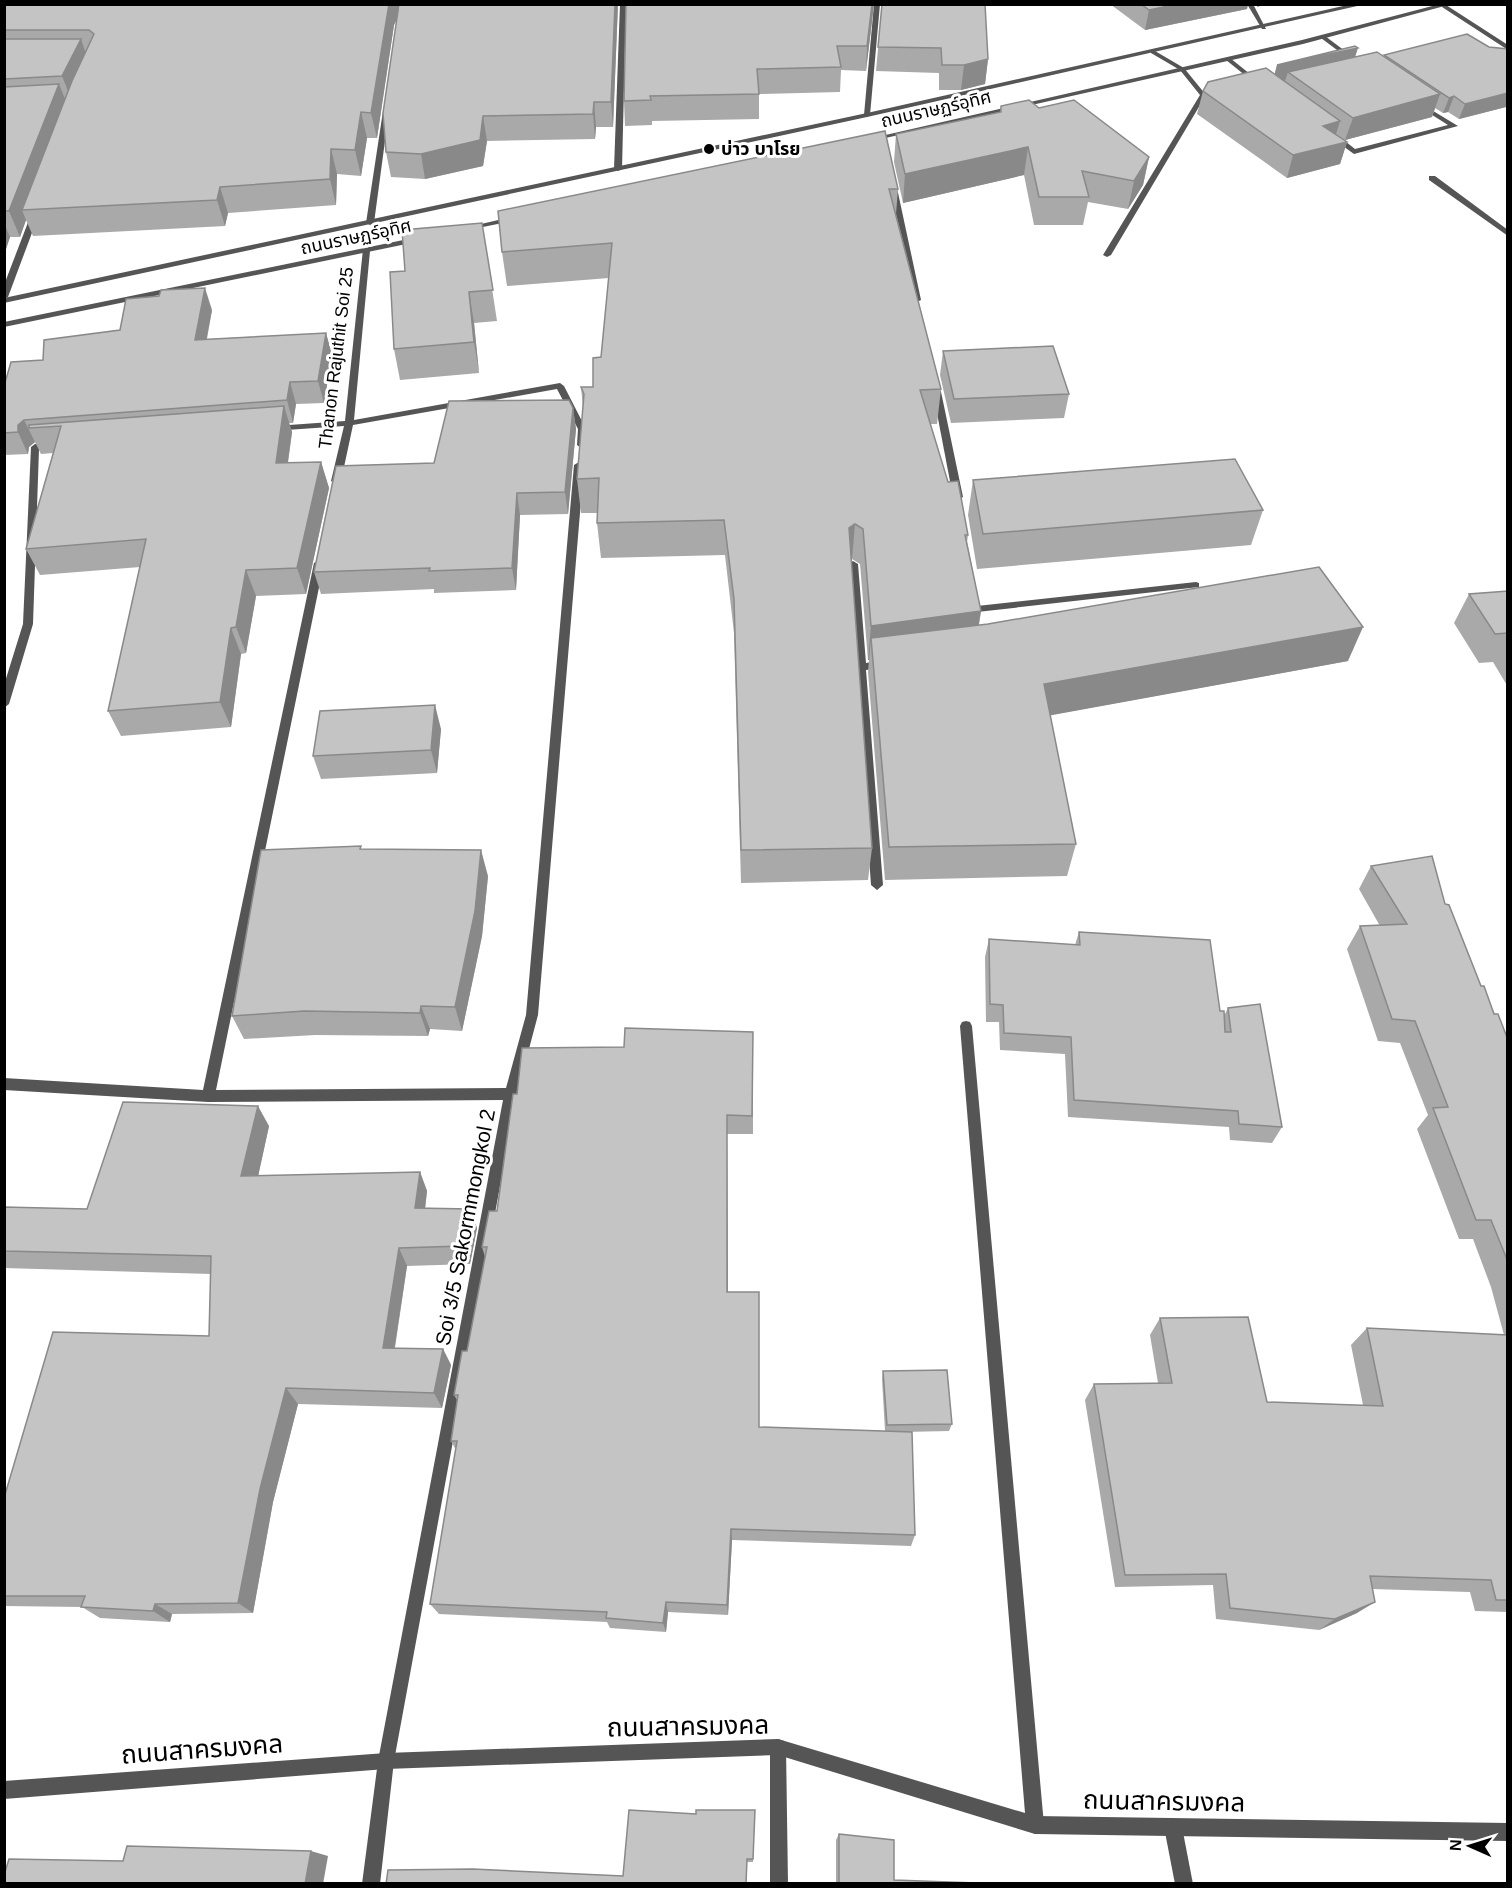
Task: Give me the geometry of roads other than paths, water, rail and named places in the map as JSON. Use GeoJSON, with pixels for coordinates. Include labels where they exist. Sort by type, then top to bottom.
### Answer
{"type":"FeatureCollection","features":[{"type":"Feature","properties":{"kind":"street"},"geometry":{"type":"LineString","coordinates":[[618,169],[622,4]]}},
{"type":"Feature","properties":{"kind":"street"},"geometry":{"type":"LineString","coordinates":[[867,115],[877,4]]}},
{"type":"Feature","properties":{"kind":"street"},"geometry":{"type":"LineString","coordinates":[[1250,4],[1264,28]]}},
{"type":"Feature","properties":{"kind":"street","name":"ถนนราษฏร์อุทิศ"},"geometry":{"type":"LineString","coordinates":[[4,299],[370,223],[1264,28],[1342,7],[1363,4]]}},
{"type":"Feature","properties":{"kind":"street"},"geometry":{"type":"LineString","coordinates":[[1447,5],[1508,48]]}},
{"type":"Feature","properties":{"kind":"street","name":"ถนนราษฏร์อุทิศ"},"geometry":{"type":"LineString","coordinates":[[859,142],[1323,37],[1447,5]]}},
{"type":"Feature","properties":{"kind":"street"},"geometry":{"type":"LineString","coordinates":[[1323,37],[1359,63]]}},
{"type":"Feature","properties":{"kind":"street"},"geometry":{"type":"LineString","coordinates":[[1107,255],[1203,95],[1182,69],[1153,52]]}},
{"type":"Feature","properties":{"kind":"street"},"geometry":{"type":"LineString","coordinates":[[1228,59],[1261,86]]}},
{"type":"Feature","properties":{"kind":"street"},"geometry":{"type":"LineString","coordinates":[[1326,132],[1354,152],[1454,126],[1415,101]]}},
{"type":"Feature","properties":{"kind":"street"},"geometry":{"type":"LineString","coordinates":[[370,223],[387,106]]}},
{"type":"Feature","properties":{"kind":"street"},"geometry":{"type":"LineString","coordinates":[[882,137],[885,149]]}},
{"type":"Feature","properties":{"kind":"street"},"geometry":{"type":"LineString","coordinates":[[890,172],[920,313]]}},
{"type":"Feature","properties":{"kind":"street"},"geometry":{"type":"LineString","coordinates":[[1432,178],[1508,234]]}},
{"type":"Feature","properties":{"kind":"street"},"geometry":{"type":"LineString","coordinates":[[4,299],[40,201]]}},
{"type":"Feature","properties":{"kind":"street"},"geometry":{"type":"LineString","coordinates":[[458,230],[527,215]]}},
{"type":"Feature","properties":{"kind":"street","name":"ถนนราษฏร์อุทิศ"},"geometry":{"type":"LineString","coordinates":[[4,326],[424,238]]}},
{"type":"Feature","properties":{"kind":"street","name":"Thanon Rajuthit Soi 25"},"geometry":{"type":"LineString","coordinates":[[334,493],[349,423],[366,250]]}},
{"type":"Feature","properties":{"kind":"street"},"geometry":{"type":"LineString","coordinates":[[932,371],[960,509]]}},
{"type":"Feature","properties":{"kind":"street","name":"Soi 3/5 Sakormmongkol 2"},"geometry":{"type":"LineString","coordinates":[[349,423],[560,386],[582,429],[532,1015],[512,1094],[386,1761],[371,1884]]}},
{"type":"Feature","properties":{"kind":"street"},"geometry":{"type":"LineString","coordinates":[[269,429],[349,423]]}},
{"type":"Feature","properties":{"kind":"street"},"geometry":{"type":"LineString","coordinates":[[4,704],[28,624],[35,447],[68,445]]}},
{"type":"Feature","properties":{"kind":"street"},"geometry":{"type":"LineString","coordinates":[[208,1096],[321,552]]}},
{"type":"Feature","properties":{"kind":"street"},"geometry":{"type":"LineString","coordinates":[[853,564],[877,885]]}},
{"type":"Feature","properties":{"kind":"street"},"geometry":{"type":"LineString","coordinates":[[975,598],[978,614],[1196,585]]}},
{"type":"Feature","properties":{"kind":"street"},"geometry":{"type":"LineString","coordinates":[[861,667],[899,662]]}},
{"type":"Feature","properties":{"kind":"street"},"geometry":{"type":"LineString","coordinates":[[966,1026],[1035,1825]]}},
{"type":"Feature","properties":{"kind":"street"},"geometry":{"type":"LineString","coordinates":[[4,1084],[208,1096],[512,1094]]}},
{"type":"Feature","properties":{"kind":"street"},"geometry":{"type":"LineString","coordinates":[[778,1747],[779,1884]]}},
{"type":"Feature","properties":{"kind":"street","name":"ถนนสาครมงคล"},"geometry":{"type":"LineString","coordinates":[[4,1790],[386,1761],[778,1747],[1035,1825],[1508,1832]]}},
{"type":"Feature","properties":{"kind":"street"},"geometry":{"type":"LineString","coordinates":[[1173,1827],[1184,1884]]}},
{"type":"Feature","properties":{"kind":"place","name":"บ่าว บาโรย"},"geometry":{"type":"Point","coordinates":[709,149]}}]}
